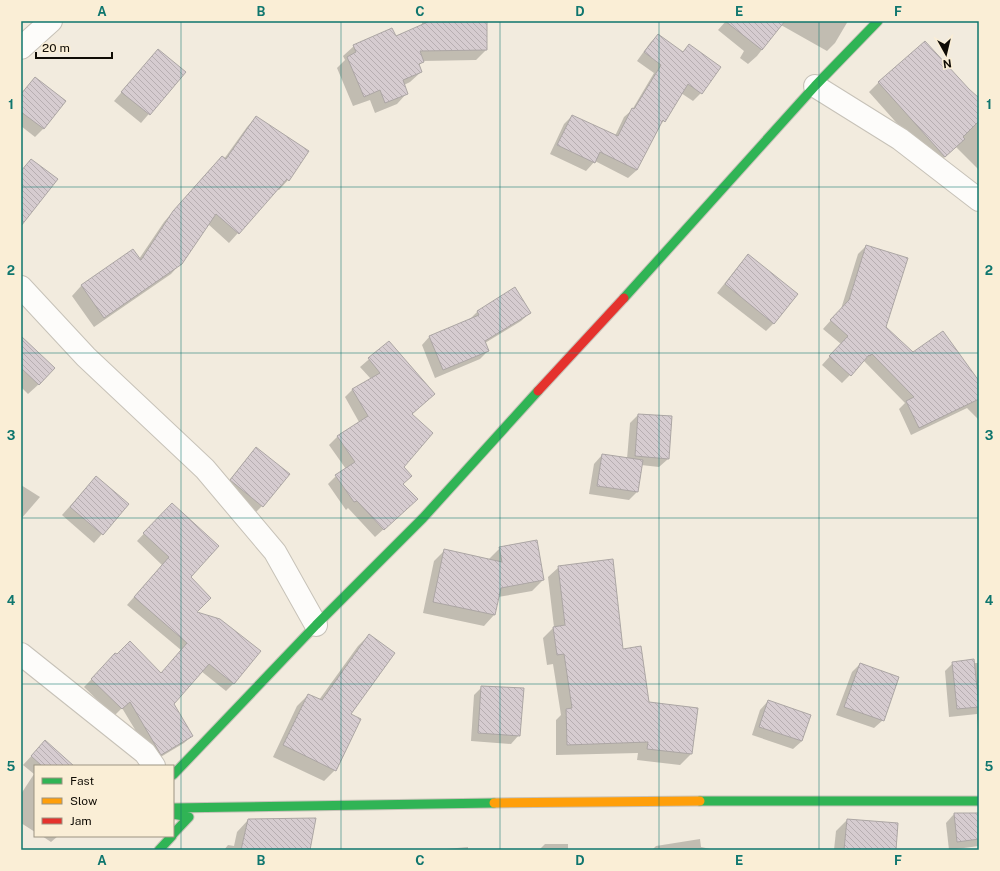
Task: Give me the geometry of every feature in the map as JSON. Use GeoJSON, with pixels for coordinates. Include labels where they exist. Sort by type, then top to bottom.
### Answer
{"type":"FeatureCollection","features":[{"type":"Feature","properties":{"kind":"street"},"geometry":{"type":"LineString","coordinates":[[21,48],[51,21]]}},
{"type":"Feature","properties":{"kind":"street"},"geometry":{"type":"LineString","coordinates":[[174,773],[316,624],[423,518],[509,422],[652,268],[815,86],[878,21]]}},
{"type":"Feature","properties":{"kind":"street"},"geometry":{"type":"LineString","coordinates":[[815,86],[900,139],[979,200]]}},
{"type":"Feature","properties":{"kind":"street"},"geometry":{"type":"LineString","coordinates":[[21,287],[86,357],[205,469],[275,552],[316,624]]}},
{"type":"Feature","properties":{"kind":"street"},"geometry":{"type":"LineString","coordinates":[[21,654],[145,753],[153,765]]}},
{"type":"Feature","properties":{"kind":"street"},"geometry":{"type":"LineString","coordinates":[[174,798],[178,813],[174,828]]}},
{"type":"Feature","properties":{"kind":"street"},"geometry":{"type":"LineString","coordinates":[[178,813],[741,800],[979,801]]}},
{"type":"Feature","properties":{"kind":"street"},"geometry":{"type":"LineString","coordinates":[[159,850],[170,837]]}},
{"type":"Feature","properties":{"kind":"building"},"geometry":{"type":"Polygon","coordinates":[[[430,21],[487,21],[487,50],[420,51],[424,62],[419,64],[422,72],[403,80],[408,94],[385,103],[380,90],[364,97],[347,57],[356,52],[353,45],[392,28],[396,36],[430,21]]]}},
{"type":"Feature","properties":{"kind":"building"},"geometry":{"type":"Polygon","coordinates":[[[725,21],[785,21],[762,50],[725,21]]]}},
{"type":"Feature","properties":{"kind":"building"},"geometry":{"type":"Polygon","coordinates":[[[658,34],[683,52],[689,44],[721,67],[702,94],[688,84],[665,122],[663,120],[637,170],[600,152],[595,163],[557,145],[572,115],[618,136],[632,108],[634,109],[661,65],[644,52],[658,34]]]}},
{"type":"Feature","properties":{"kind":"building"},"geometry":{"type":"Polygon","coordinates":[[[925,41],[979,98],[979,121],[963,137],[965,139],[945,157],[878,82],[925,41]]]}},
{"type":"Feature","properties":{"kind":"building"},"geometry":{"type":"Polygon","coordinates":[[[158,49],[186,72],[150,115],[121,92],[158,49]]]}},
{"type":"Feature","properties":{"kind":"building"},"geometry":{"type":"Polygon","coordinates":[[[35,77],[66,101],[44,129],[21,112],[21,94],[35,77]]]}},
{"type":"Feature","properties":{"kind":"building"},"geometry":{"type":"Polygon","coordinates":[[[256,116],[309,151],[289,181],[287,179],[239,234],[216,214],[182,264],[104,318],[81,285],[133,249],[141,260],[173,211],[222,156],[226,159],[256,116]]]}},
{"type":"Feature","properties":{"kind":"building"},"geometry":{"type":"Polygon","coordinates":[[[31,159],[58,179],[21,226],[21,171],[31,159]]]}},
{"type":"Feature","properties":{"kind":"building"},"geometry":{"type":"Polygon","coordinates":[[[866,245],[908,258],[886,327],[913,352],[943,331],[979,381],[979,399],[919,428],[906,401],[914,397],[872,354],[870,356],[869,355],[851,376],[829,356],[848,336],[830,320],[849,300],[866,245]]]}},
{"type":"Feature","properties":{"kind":"building"},"geometry":{"type":"Polygon","coordinates":[[[748,254],[798,294],[774,324],[725,284],[748,254]]]}},
{"type":"Feature","properties":{"kind":"building"},"geometry":{"type":"Polygon","coordinates":[[[515,287],[531,313],[485,341],[489,351],[443,370],[429,336],[479,315],[477,311],[515,287]]]}},
{"type":"Feature","properties":{"kind":"building"},"geometry":{"type":"Polygon","coordinates":[[[21,336],[55,368],[39,385],[21,368],[21,336]]]}},
{"type":"Feature","properties":{"kind":"building"},"geometry":{"type":"Polygon","coordinates":[[[389,341],[435,394],[412,414],[433,433],[404,467],[412,476],[403,484],[418,499],[384,530],[357,501],[354,502],[335,475],[355,462],[337,436],[368,416],[352,389],[380,373],[368,358],[389,341]]]}},
{"type":"Feature","properties":{"kind":"building"},"geometry":{"type":"Polygon","coordinates":[[[638,414],[672,416],[669,459],[635,456],[638,414]]]}},
{"type":"Feature","properties":{"kind":"building"},"geometry":{"type":"Polygon","coordinates":[[[256,447],[290,474],[263,507],[230,480],[256,447]]]}},
{"type":"Feature","properties":{"kind":"building"},"geometry":{"type":"Polygon","coordinates":[[[602,454],[643,460],[638,492],[597,486],[602,454]]]}},
{"type":"Feature","properties":{"kind":"building"},"geometry":{"type":"Polygon","coordinates":[[[96,476],[129,504],[103,535],[70,507],[96,476]]]}},
{"type":"Feature","properties":{"kind":"building"},"geometry":{"type":"Polygon","coordinates":[[[172,503],[219,546],[191,577],[211,598],[197,612],[220,619],[261,651],[234,684],[209,664],[174,704],[193,736],[161,755],[130,702],[122,709],[91,679],[115,653],[117,654],[130,641],[161,673],[187,643],[134,597],[169,557],[143,533],[172,503]]]}},
{"type":"Feature","properties":{"kind":"building"},"geometry":{"type":"Polygon","coordinates":[[[537,540],[544,580],[501,588],[495,615],[433,602],[444,549],[502,562],[499,547],[537,540]]]}},
{"type":"Feature","properties":{"kind":"building"},"geometry":{"type":"Polygon","coordinates":[[[613,559],[623,649],[641,646],[649,702],[698,708],[692,754],[647,749],[648,742],[567,745],[566,709],[572,708],[564,654],[557,655],[553,627],[565,625],[558,566],[613,559]]]}},
{"type":"Feature","properties":{"kind":"building"},"geometry":{"type":"Polygon","coordinates":[[[369,634],[395,653],[351,714],[361,719],[336,771],[283,745],[308,694],[322,700],[369,634]]]}},
{"type":"Feature","properties":{"kind":"building"},"geometry":{"type":"Polygon","coordinates":[[[974,659],[979,707],[957,709],[952,662],[974,659]]]}},
{"type":"Feature","properties":{"kind":"building"},"geometry":{"type":"Polygon","coordinates":[[[860,663],[899,677],[884,721],[844,707],[860,663]]]}},
{"type":"Feature","properties":{"kind":"building"},"geometry":{"type":"Polygon","coordinates":[[[481,686],[524,688],[520,736],[478,733],[481,686]]]}},
{"type":"Feature","properties":{"kind":"building"},"geometry":{"type":"Polygon","coordinates":[[[768,700],[811,715],[802,741],[759,727],[768,700]]]}},
{"type":"Feature","properties":{"kind":"building"},"geometry":{"type":"Polygon","coordinates":[[[45,740],[73,765],[41,765],[31,756],[45,740]]]}},
{"type":"Feature","properties":{"kind":"building"},"geometry":{"type":"Polygon","coordinates":[[[954,813],[979,813],[979,839],[957,842],[954,813]]]}},
{"type":"Feature","properties":{"kind":"building"},"geometry":{"type":"Polygon","coordinates":[[[316,818],[310,850],[241,850],[248,819],[316,818]]]}},
{"type":"Feature","properties":{"kind":"building"},"geometry":{"type":"Polygon","coordinates":[[[847,819],[898,823],[896,850],[844,850],[847,819]]]}},
{"type":"Feature","properties":{"kind":"traffic: fast"},"geometry":{"type":"LineString","coordinates":[[624,298],[815,86],[878,21]]}},
{"type":"Feature","properties":{"kind":"traffic: fast"},"geometry":{"type":"LineString","coordinates":[[174,774],[316,625],[423,518],[538,391]]}},
{"type":"Feature","properties":{"kind":"traffic: fast"},"geometry":{"type":"LineString","coordinates":[[700,801],[979,801]]}},
{"type":"Feature","properties":{"kind":"traffic: fast"},"geometry":{"type":"LineString","coordinates":[[174,808],[494,803]]}},
{"type":"Feature","properties":{"kind":"traffic: fast"},"geometry":{"type":"LineString","coordinates":[[174,814],[189,817],[174,833]]}},
{"type":"Feature","properties":{"kind":"traffic: fast"},"geometry":{"type":"LineString","coordinates":[[159,850],[171,837]]}},
{"type":"Feature","properties":{"kind":"traffic: slow"},"geometry":{"type":"LineString","coordinates":[[494,803],[700,801]]}},
{"type":"Feature","properties":{"kind":"traffic: jam"},"geometry":{"type":"LineString","coordinates":[[538,391],[624,298]]}}]}
